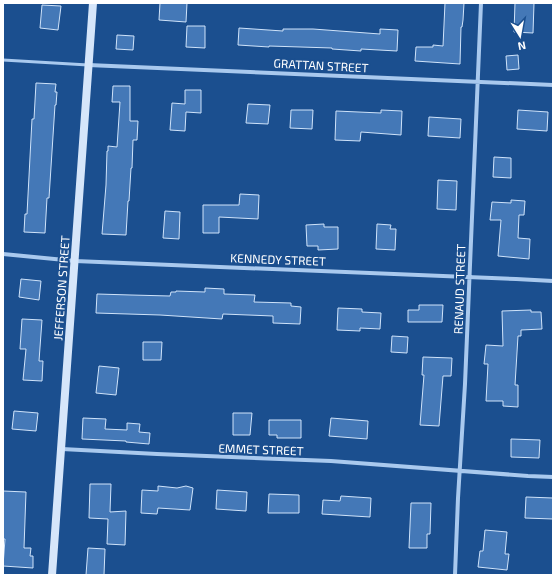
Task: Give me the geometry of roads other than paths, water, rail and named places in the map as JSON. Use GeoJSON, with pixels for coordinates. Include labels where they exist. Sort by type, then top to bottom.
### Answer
{"type":"FeatureCollection","features":[{"type":"Feature","properties":{"kind":"street","name":"JEFFERSON STREET"},"geometry":{"type":"LineString","coordinates":[[52,575],[93,3]]}},
{"type":"Feature","properties":{"kind":"street","name":"RENAUD STREET"},"geometry":{"type":"LineString","coordinates":[[455,575],[459,470],[470,277],[481,3]]}},
{"type":"Feature","properties":{"kind":"street","name":"GRATTAN STREET"},"geometry":{"type":"LineString","coordinates":[[88,65],[553,85]]}},
{"type":"Feature","properties":{"kind":"street","name":"KENNEDY STREET"},"geometry":{"type":"LineString","coordinates":[[3,254],[75,261],[553,281]]}},
{"type":"Feature","properties":{"kind":"street","name":"EMMET STREET"},"geometry":{"type":"LineString","coordinates":[[62,449],[331,461],[553,477]]}},
{"type":"Feature","properties":{"kind":"lane"},"geometry":{"type":"LineString","coordinates":[[3,60],[88,65]]}}]}
